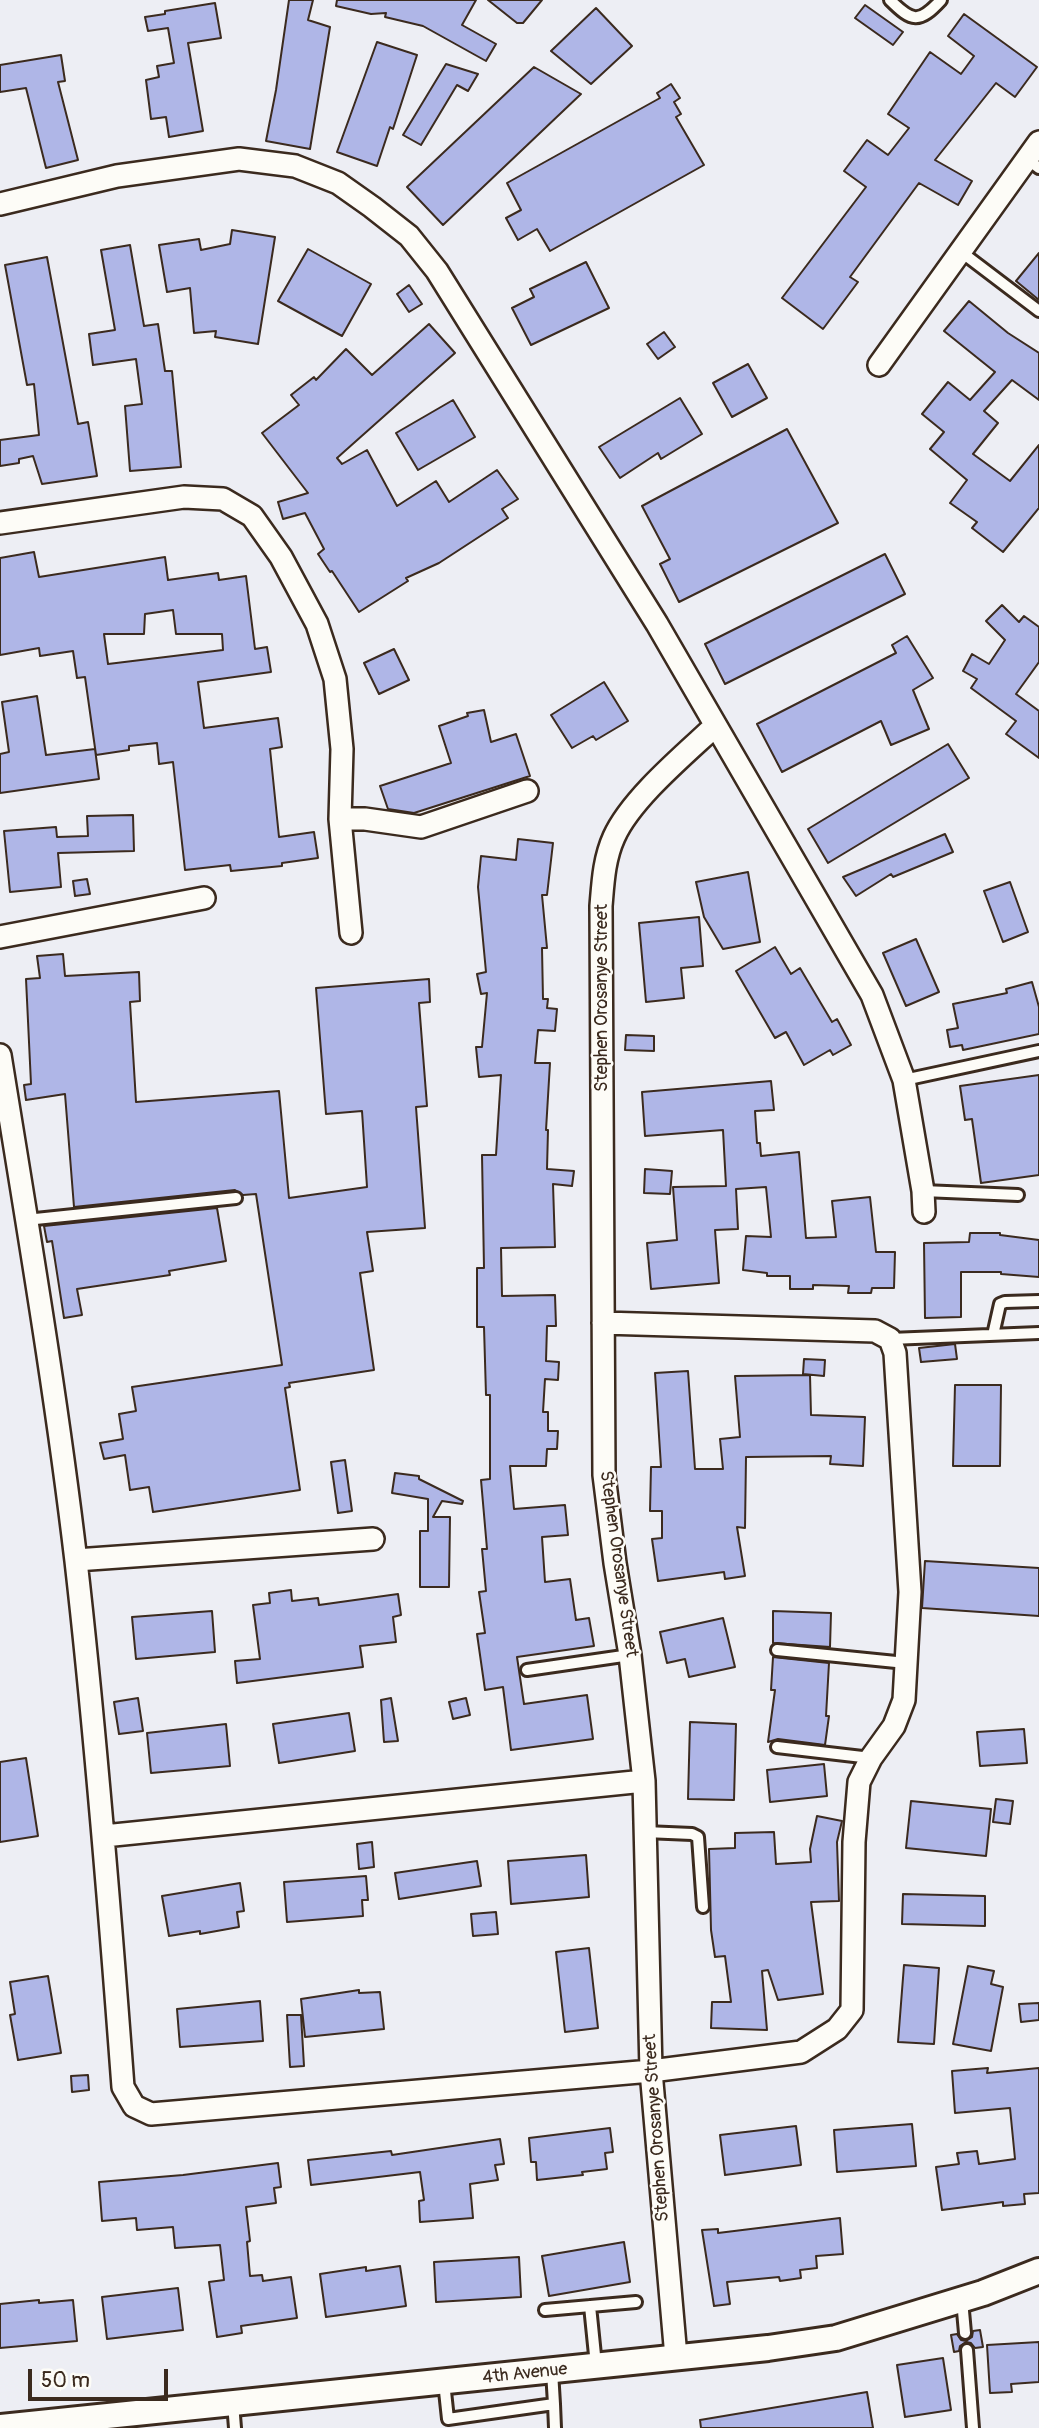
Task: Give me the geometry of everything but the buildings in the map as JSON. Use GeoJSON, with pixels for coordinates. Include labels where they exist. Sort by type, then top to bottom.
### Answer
{"type":"FeatureCollection","features":[{"type":"Feature","properties":{"kind":"street"},"geometry":{"type":"LineString","coordinates":[[879,365],[960,251],[1035,156]]}},
{"type":"Feature","properties":{"kind":"street"},"geometry":{"type":"LineString","coordinates":[[0,204],[117,176],[239,159],[295,166],[338,183],[409,236],[437,271],[657,624],[872,995],[904,1080],[924,1201]]}},
{"type":"Feature","properties":{"kind":"street"},"geometry":{"type":"LineString","coordinates":[[0,523],[184,497],[223,499],[252,516],[281,557],[317,624],[335,679],[342,749],[340,820],[351,933]]}},
{"type":"Feature","properties":{"kind":"street","name":"Stephen Orosanye Street"},"geometry":{"type":"LineString","coordinates":[[676,2357],[651,2071],[644,1781],[630,1655],[604,1475],[601,906],[604,868],[614,836],[643,795],[715,726]]}},
{"type":"Feature","properties":{"kind":"street"},"geometry":{"type":"LineString","coordinates":[[340,820],[365,819],[421,827],[527,791]]}},
{"type":"Feature","properties":{"kind":"street"},"geometry":{"type":"LineString","coordinates":[[0,937],[204,898]]}},
{"type":"Feature","properties":{"kind":"street"},"geometry":{"type":"LineString","coordinates":[[0,1055],[76,1560],[104,1836],[123,2087],[134,2106],[151,2114],[651,2071],[801,2052],[837,2029],[852,2010],[854,1842],[859,1782],[871,1758],[894,1726],[904,1700],[910,1592],[895,1353],[890,1339],[875,1331],[603,1323]]}},
{"type":"Feature","properties":{"kind":"street"},"geometry":{"type":"LineString","coordinates":[[76,1560],[373,1539]]}},
{"type":"Feature","properties":{"kind":"street"},"geometry":{"type":"LineString","coordinates":[[104,1836],[644,1781]]}},
{"type":"Feature","properties":{"kind":"street","name":"4th Avenue"},"geometry":{"type":"LineString","coordinates":[[0,2427],[552,2371],[836,2338],[962,2300],[1039,2271]]}},
{"type":"Feature","properties":{"kind":"lane"},"geometry":{"type":"LineString","coordinates":[[890,0],[905,15],[917,18],[928,15],[942,0]]}},
{"type":"Feature","properties":{"kind":"lane"},"geometry":{"type":"LineString","coordinates":[[960,251],[1039,311]]}},
{"type":"Feature","properties":{"kind":"lane"},"geometry":{"type":"LineString","coordinates":[[904,1080],[1039,1051]]}},
{"type":"Feature","properties":{"kind":"lane"},"geometry":{"type":"LineString","coordinates":[[924,1201],[1018,1195]]}},
{"type":"Feature","properties":{"kind":"lane"},"geometry":{"type":"LineString","coordinates":[[26,1220],[236,1198]]}},
{"type":"Feature","properties":{"kind":"lane"},"geometry":{"type":"LineString","coordinates":[[993,1335],[1000,1304],[1039,1301]]}},
{"type":"Feature","properties":{"kind":"lane"},"geometry":{"type":"LineString","coordinates":[[890,1339],[1039,1333]]}},
{"type":"Feature","properties":{"kind":"lane"},"geometry":{"type":"LineString","coordinates":[[776,1650],[906,1663]]}},
{"type":"Feature","properties":{"kind":"lane"},"geometry":{"type":"LineString","coordinates":[[527,1670],[630,1655]]}},
{"type":"Feature","properties":{"kind":"lane"},"geometry":{"type":"LineString","coordinates":[[777,1747],[871,1758]]}},
{"type":"Feature","properties":{"kind":"lane"},"geometry":{"type":"LineString","coordinates":[[645,1832],[692,1834],[698,1837],[703,1907]]}},
{"type":"Feature","properties":{"kind":"lane"},"geometry":{"type":"LineString","coordinates":[[962,2300],[965,2333]]}},
{"type":"Feature","properties":{"kind":"lane"},"geometry":{"type":"LineString","coordinates":[[545,2310],[636,2301]]}},
{"type":"Feature","properties":{"kind":"lane"},"geometry":{"type":"LineString","coordinates":[[590,2306],[596,2365]]}},
{"type":"Feature","properties":{"kind":"lane"},"geometry":{"type":"LineString","coordinates":[[967,2350],[973,2428]]}},
{"type":"Feature","properties":{"kind":"lane"},"geometry":{"type":"LineString","coordinates":[[552,2371],[555,2428]]}},
{"type":"Feature","properties":{"kind":"lane"},"geometry":{"type":"LineString","coordinates":[[444,2382],[448,2424],[554,2404]]}},
{"type":"Feature","properties":{"kind":"lane"},"geometry":{"type":"LineString","coordinates":[[233,2403],[236,2428]]}}]}
